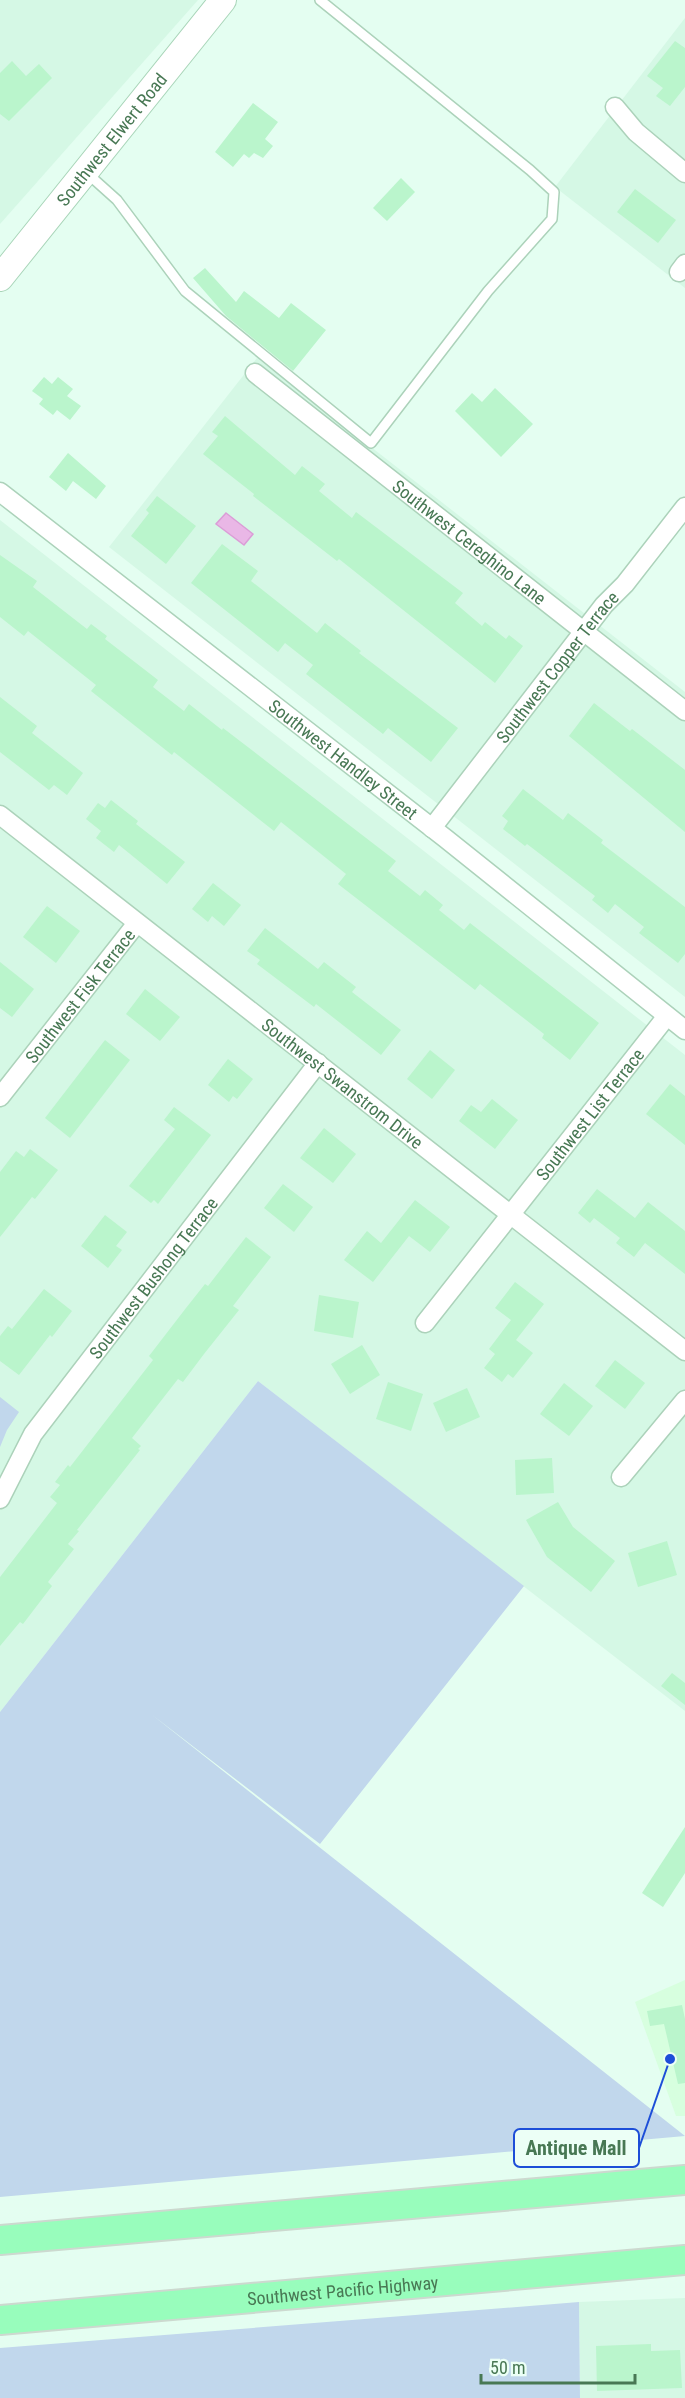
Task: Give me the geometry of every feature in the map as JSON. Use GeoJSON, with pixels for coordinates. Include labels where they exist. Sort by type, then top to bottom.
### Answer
{"type":"FeatureCollection","features":[{"type":"Feature","properties":{"kind":"highway"},"geometry":{"type":"LineString","coordinates":[[0,2241],[685,2180]]}},
{"type":"Feature","properties":{"kind":"highway","name":"Southwest Pacific Highway"},"geometry":{"type":"LineString","coordinates":[[0,2320],[685,2260]]}},
{"type":"Feature","properties":{"kind":"main road","name":"Southwest Elwert Road"},"geometry":{"type":"LineString","coordinates":[[0,278],[223,0]]}},
{"type":"Feature","properties":{"kind":"street"},"geometry":{"type":"LineString","coordinates":[[615,107],[636,132],[685,173]]}},
{"type":"Feature","properties":{"kind":"street","name":"Southwest Cereghino Lane"},"geometry":{"type":"LineString","coordinates":[[255,373],[685,711]]}},
{"type":"Feature","properties":{"kind":"street","name":"Southwest Handley Street"},"geometry":{"type":"LineString","coordinates":[[0,492],[432,828],[685,1030]]}},
{"type":"Feature","properties":{"kind":"street","name":"Southwest Copper Terrace"},"geometry":{"type":"LineString","coordinates":[[432,828],[584,631],[625,584],[685,507]]}},
{"type":"Feature","properties":{"kind":"street","name":"Southwest Swanstrom Drive"},"geometry":{"type":"LineString","coordinates":[[0,815],[685,1351]]}},
{"type":"Feature","properties":{"kind":"street","name":"Southwest Fisk Terrace"},"geometry":{"type":"LineString","coordinates":[[0,1098],[137,923]]}},
{"type":"Feature","properties":{"kind":"street","name":"Southwest List Terrace"},"geometry":{"type":"LineString","coordinates":[[425,1323],[667,1016]]}},
{"type":"Feature","properties":{"kind":"street","name":"Southwest Bushong Terrace"},"geometry":{"type":"LineString","coordinates":[[0,1499],[33,1434],[318,1063]]}},
{"type":"Feature","properties":{"kind":"street"},"geometry":{"type":"LineString","coordinates":[[621,1477],[685,1400]]}},
{"type":"Feature","properties":{"kind":"lane"},"geometry":{"type":"LineString","coordinates":[[86,172],[117,200],[185,291],[371,443],[489,291],[552,219],[554,192],[320,0]]}},
{"type":"Feature","properties":{"kind":"shaded area"},"geometry":{"type":"Polygon","coordinates":[[[0,0],[198,0],[0,224],[0,0]]]}},
{"type":"Feature","properties":{"kind":"shaded area"},"geometry":{"type":"Polygon","coordinates":[[[685,18],[685,288],[555,187],[685,18]]]}},
{"type":"Feature","properties":{"kind":"shaded area"},"geometry":{"type":"Polygon","coordinates":[[[257,358],[685,692],[685,997],[109,547],[257,358]]]}},
{"type":"Feature","properties":{"kind":"shaded area"},"geometry":{"type":"Polygon","coordinates":[[[226,513],[253,534],[244,545],[216,524],[226,513]]]}},
{"type":"Feature","properties":{"kind":"shaded area"},"geometry":{"type":"Polygon","coordinates":[[[0,520],[685,1055],[685,1711],[258,1381],[0,1712],[0,520]]]}},
{"type":"Feature","properties":{"kind":"shaded area"},"geometry":{"type":"Polygon","coordinates":[[[258,1381],[524,1586],[320,1844],[151,1714],[685,2136],[0,2197],[0,1712],[258,1381]]]}},
{"type":"Feature","properties":{"kind":"shaded area"},"geometry":{"type":"Polygon","coordinates":[[[0,1397],[19,1412],[7,1430],[0,1447],[0,1397]]]}},
{"type":"Feature","properties":{"kind":"shaded area"},"geometry":{"type":"Polygon","coordinates":[[[685,1980],[685,2116],[676,2116],[635,2002],[685,1980]]]}},
{"type":"Feature","properties":{"kind":"shaded area"},"geometry":{"type":"Polygon","coordinates":[[[685,2298],[685,2398],[580,2398],[579,2302],[685,2298]]]}},
{"type":"Feature","properties":{"kind":"shaded area"},"geometry":{"type":"Polygon","coordinates":[[[579,2302],[580,2398],[0,2398],[0,2348],[579,2302]]]}},
{"type":"Feature","properties":{"kind":"building"},"geometry":{"type":"Polygon","coordinates":[[[675,41],[685,48],[685,87],[670,106],[656,96],[663,88],[647,76],[675,41]]]}},
{"type":"Feature","properties":{"kind":"building"},"geometry":{"type":"Polygon","coordinates":[[[12,61],[26,76],[39,64],[52,78],[9,121],[0,114],[0,73],[12,61]]]}},
{"type":"Feature","properties":{"kind":"building"},"geometry":{"type":"Polygon","coordinates":[[[253,103],[278,122],[265,139],[273,146],[263,158],[254,153],[249,158],[244,154],[233,167],[215,152],[253,103]]]}},
{"type":"Feature","properties":{"kind":"building"},"geometry":{"type":"Polygon","coordinates":[[[401,178],[415,192],[387,221],[373,208],[401,178]]]}},
{"type":"Feature","properties":{"kind":"building"},"geometry":{"type":"Polygon","coordinates":[[[635,189],[676,220],[658,243],[617,212],[635,189]]]}},
{"type":"Feature","properties":{"kind":"building"},"geometry":{"type":"Polygon","coordinates":[[[205,268],[236,302],[244,291],[279,318],[291,303],[326,330],[293,371],[226,316],[193,278],[205,268]]]}},
{"type":"Feature","properties":{"kind":"building"},"geometry":{"type":"Polygon","coordinates":[[[44,377],[52,384],[58,377],[73,389],[67,396],[81,406],[70,420],[57,410],[53,415],[39,404],[43,399],[32,391],[44,377]]]}},
{"type":"Feature","properties":{"kind":"building"},"geometry":{"type":"Polygon","coordinates":[[[495,388],[533,424],[501,457],[455,411],[472,393],[482,402],[495,388]]]}},
{"type":"Feature","properties":{"kind":"building"},"geometry":{"type":"Polygon","coordinates":[[[225,416],[295,475],[302,466],[325,484],[319,491],[352,518],[356,512],[463,593],[455,603],[482,626],[485,622],[506,639],[509,635],[523,646],[495,683],[339,559],[337,561],[253,496],[254,494],[203,454],[218,436],[212,432],[225,416]]]}},
{"type":"Feature","properties":{"kind":"building"},"geometry":{"type":"Polygon","coordinates":[[[68,453],[106,486],[96,499],[73,481],[66,491],[49,477],[68,453]]]}},
{"type":"Feature","properties":{"kind":"building"},"geometry":{"type":"Polygon","coordinates":[[[157,496],[196,526],[166,564],[131,536],[149,513],[146,510],[157,496]]]}},
{"type":"Feature","properties":{"kind":"building"},"geometry":{"type":"Polygon","coordinates":[[[222,544],[258,571],[251,581],[317,633],[325,623],[361,651],[359,653],[458,728],[431,762],[388,728],[383,734],[306,674],[313,665],[285,643],[278,652],[191,583],[222,544]]]}},
{"type":"Feature","properties":{"kind":"building"},"geometry":{"type":"Polygon","coordinates":[[[0,555],[37,581],[33,587],[87,629],[91,624],[107,636],[105,639],[158,680],[153,687],[184,711],[189,704],[222,730],[223,728],[396,861],[388,871],[420,896],[425,890],[443,905],[439,910],[464,930],[470,923],[599,1023],[570,1060],[542,1038],[544,1034],[480,984],[475,990],[338,884],[346,874],[281,822],[274,831],[174,752],[172,755],[91,691],[96,685],[28,631],[24,636],[0,617],[0,555]]]}},
{"type":"Feature","properties":{"kind":"building"},"geometry":{"type":"Polygon","coordinates":[[[0,697],[37,726],[32,733],[83,773],[67,795],[54,785],[49,790],[0,752],[0,697]]]}},
{"type":"Feature","properties":{"kind":"building"},"geometry":{"type":"Polygon","coordinates":[[[594,703],[685,770],[685,832],[569,736],[594,703]]]}},
{"type":"Feature","properties":{"kind":"building"},"geometry":{"type":"Polygon","coordinates":[[[523,789],[563,820],[568,813],[603,840],[601,843],[685,907],[685,954],[678,963],[639,933],[644,927],[615,904],[608,913],[592,900],[595,896],[527,844],[525,846],[503,829],[508,821],[502,816],[523,789]]]}},
{"type":"Feature","properties":{"kind":"building"},"geometry":{"type":"Polygon","coordinates":[[[111,800],[138,821],[136,824],[185,862],[167,884],[119,845],[114,852],[96,838],[101,831],[86,819],[98,803],[105,808],[111,800]]]}},
{"type":"Feature","properties":{"kind":"building"},"geometry":{"type":"Polygon","coordinates":[[[213,883],[241,905],[224,926],[212,916],[208,922],[192,909],[213,883]]]}},
{"type":"Feature","properties":{"kind":"building"},"geometry":{"type":"Polygon","coordinates":[[[47,906],[80,931],[56,963],[23,937],[47,906]]]}},
{"type":"Feature","properties":{"kind":"building"},"geometry":{"type":"Polygon","coordinates":[[[265,928],[318,969],[324,962],[356,987],[352,992],[401,1030],[381,1055],[316,1004],[314,1007],[257,964],[260,960],[247,951],[265,928]]]}},
{"type":"Feature","properties":{"kind":"building"},"geometry":{"type":"Polygon","coordinates":[[[0,962],[34,989],[12,1017],[0,1008],[0,962]]]}},
{"type":"Feature","properties":{"kind":"building"},"geometry":{"type":"Polygon","coordinates":[[[145,989],[180,1017],[160,1041],[126,1014],[145,989]]]}},
{"type":"Feature","properties":{"kind":"building"},"geometry":{"type":"Polygon","coordinates":[[[105,1040],[130,1060],[70,1138],[45,1118],[105,1040]]]}},
{"type":"Feature","properties":{"kind":"building"},"geometry":{"type":"Polygon","coordinates":[[[430,1050],[455,1070],[432,1099],[407,1079],[430,1050]]]}},
{"type":"Feature","properties":{"kind":"building"},"geometry":{"type":"Polygon","coordinates":[[[228,1059],[253,1079],[237,1099],[233,1096],[229,1102],[208,1085],[228,1059]]]}},
{"type":"Feature","properties":{"kind":"building"},"geometry":{"type":"Polygon","coordinates":[[[670,1084],[685,1096],[685,1145],[646,1114],[670,1084]]]}},
{"type":"Feature","properties":{"kind":"building"},"geometry":{"type":"Polygon","coordinates":[[[492,1099],[518,1120],[495,1149],[459,1121],[471,1105],[481,1112],[492,1099]]]}},
{"type":"Feature","properties":{"kind":"building"},"geometry":{"type":"Polygon","coordinates":[[[174,1107],[211,1135],[158,1204],[154,1200],[151,1203],[129,1186],[175,1129],[164,1120],[174,1107]]]}},
{"type":"Feature","properties":{"kind":"building"},"geometry":{"type":"Polygon","coordinates":[[[324,1128],[356,1154],[333,1183],[300,1158],[324,1128]]]}},
{"type":"Feature","properties":{"kind":"building"},"geometry":{"type":"Polygon","coordinates":[[[30,1149],[58,1170],[35,1199],[32,1197],[0,1237],[0,1172],[16,1151],[24,1157],[30,1149]]]}},
{"type":"Feature","properties":{"kind":"building"},"geometry":{"type":"Polygon","coordinates":[[[283,1184],[313,1207],[294,1232],[264,1208],[283,1184]]]}},
{"type":"Feature","properties":{"kind":"building"},"geometry":{"type":"Polygon","coordinates":[[[597,1189],[635,1218],[648,1202],[685,1231],[685,1274],[645,1243],[634,1257],[616,1243],[620,1238],[594,1218],[590,1223],[578,1213],[597,1189]]]}},
{"type":"Feature","properties":{"kind":"building"},"geometry":{"type":"Polygon","coordinates":[[[415,1200],[450,1227],[430,1252],[409,1236],[373,1282],[344,1260],[367,1231],[381,1243],[415,1200]]]}},
{"type":"Feature","properties":{"kind":"building"},"geometry":{"type":"Polygon","coordinates":[[[105,1215],[127,1232],[116,1246],[122,1250],[108,1268],[81,1246],[105,1215]]]}},
{"type":"Feature","properties":{"kind":"building"},"geometry":{"type":"Polygon","coordinates":[[[246,1237],[271,1257],[233,1306],[239,1310],[183,1382],[178,1379],[132,1438],[141,1446],[138,1449],[140,1450],[77,1530],[79,1531],[68,1544],[74,1549],[48,1582],[52,1586],[23,1624],[20,1622],[0,1646],[0,1577],[57,1503],[50,1497],[60,1485],[55,1482],[68,1465],[70,1467],[153,1360],[149,1356],[186,1308],[205,1284],[208,1286],[246,1237]]]}},
{"type":"Feature","properties":{"kind":"building"},"geometry":{"type":"Polygon","coordinates":[[[515,1282],[544,1304],[516,1340],[533,1353],[513,1378],[508,1374],[502,1382],[484,1368],[495,1354],[489,1349],[511,1320],[495,1308],[515,1282]]]}},
{"type":"Feature","properties":{"kind":"building"},"geometry":{"type":"Polygon","coordinates":[[[44,1289],[72,1311],[19,1375],[0,1361],[0,1336],[8,1326],[12,1329],[44,1289]]]}},
{"type":"Feature","properties":{"kind":"building"},"geometry":{"type":"Polygon","coordinates":[[[319,1295],[359,1302],[353,1338],[314,1331],[319,1295]]]}},
{"type":"Feature","properties":{"kind":"building"},"geometry":{"type":"Polygon","coordinates":[[[362,1345],[380,1375],[350,1394],[331,1364],[362,1345]]]}},
{"type":"Feature","properties":{"kind":"building"},"geometry":{"type":"Polygon","coordinates":[[[615,1360],[645,1383],[625,1409],[595,1386],[615,1360]]]}},
{"type":"Feature","properties":{"kind":"building"},"geometry":{"type":"Polygon","coordinates":[[[388,1382],[423,1394],[411,1431],[376,1419],[388,1382]]]}},
{"type":"Feature","properties":{"kind":"building"},"geometry":{"type":"Polygon","coordinates":[[[564,1383],[593,1406],[569,1436],[540,1414],[564,1383]]]}},
{"type":"Feature","properties":{"kind":"building"},"geometry":{"type":"Polygon","coordinates":[[[467,1388],[480,1417],[446,1432],[433,1403],[467,1388]]]}},
{"type":"Feature","properties":{"kind":"building"},"geometry":{"type":"Polygon","coordinates":[[[552,1458],[554,1493],[516,1495],[515,1460],[552,1458]]]}},
{"type":"Feature","properties":{"kind":"building"},"geometry":{"type":"Polygon","coordinates":[[[558,1502],[573,1527],[615,1561],[591,1592],[547,1557],[526,1520],[558,1502]]]}},
{"type":"Feature","properties":{"kind":"building"},"geometry":{"type":"Polygon","coordinates":[[[667,1541],[677,1575],[638,1587],[628,1553],[667,1541]]]}},
{"type":"Feature","properties":{"kind":"building"},"geometry":{"type":"Polygon","coordinates":[[[672,1673],[685,1683],[685,1705],[661,1686],[672,1673]]]}},
{"type":"Feature","properties":{"kind":"building"},"geometry":{"type":"Polygon","coordinates":[[[685,1827],[685,1873],[663,1907],[642,1893],[685,1827]]]}},
{"type":"Feature","properties":{"kind":"building"},"geometry":{"type":"Polygon","coordinates":[[[682,2005],[685,2019],[685,2083],[678,2084],[664,2024],[650,2026],[647,2011],[682,2005]]]}},
{"type":"Feature","properties":{"kind":"building"},"geometry":{"type":"Polygon","coordinates":[[[651,2344],[651,2351],[680,2350],[682,2388],[597,2391],[596,2346],[651,2344]]]}},
{"type":"Feature","properties":{"kind":"place","name":"Antique Mall"},"geometry":{"type":"Point","coordinates":[670,2059]}}]}
